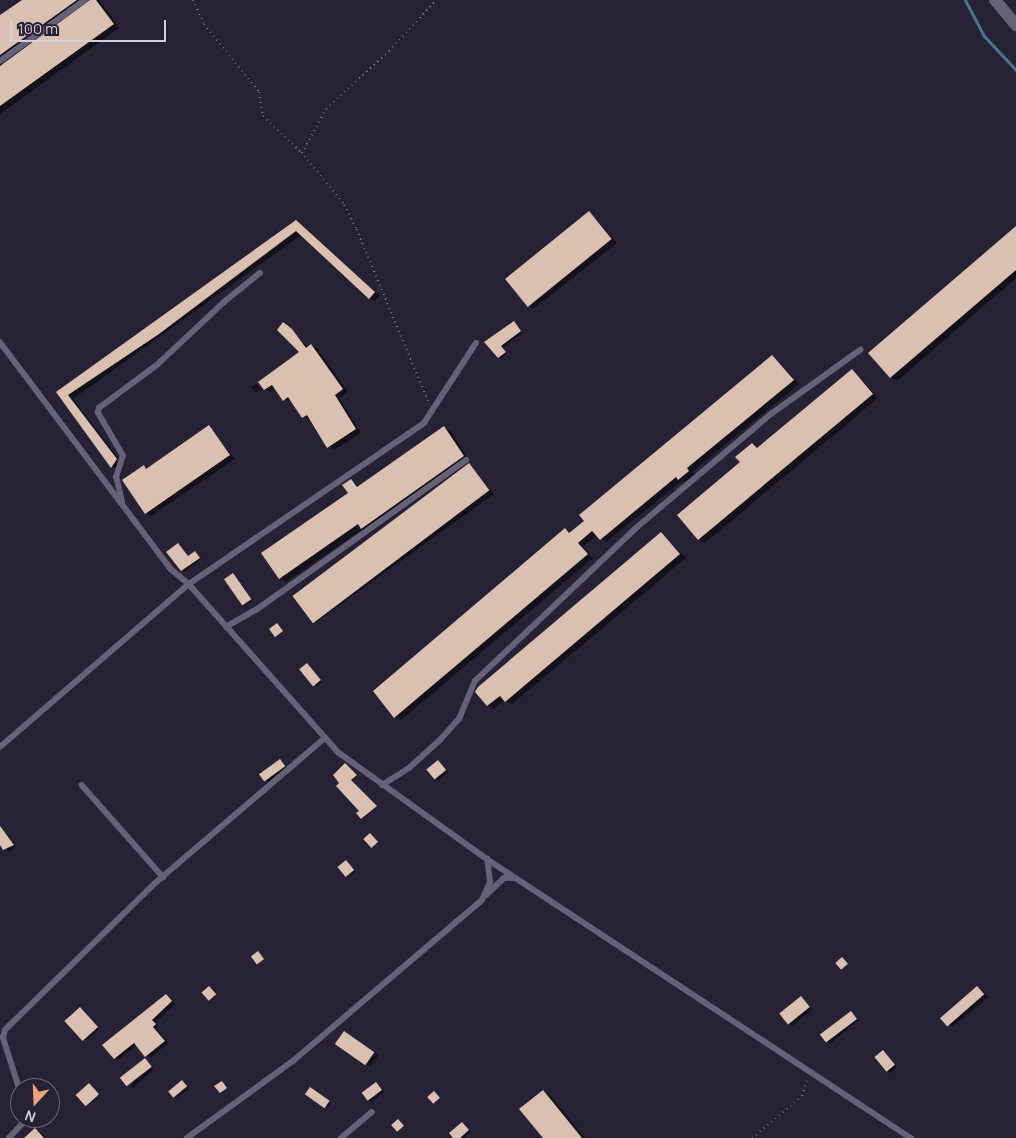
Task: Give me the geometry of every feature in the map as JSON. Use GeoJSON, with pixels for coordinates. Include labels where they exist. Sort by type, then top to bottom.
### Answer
{"type":"FeatureCollection","features":[{"type":"Feature","properties":{"kind":"street"},"geometry":{"type":"LineString","coordinates":[[995,0],[1016,25]]}},
{"type":"Feature","properties":{"kind":"lane"},"geometry":{"type":"LineString","coordinates":[[0,61],[85,0]]}},
{"type":"Feature","properties":{"kind":"lane"},"geometry":{"type":"LineString","coordinates":[[122,504],[116,477],[123,456],[98,413],[99,408],[157,365],[224,302],[260,273]]}},
{"type":"Feature","properties":{"kind":"lane"},"geometry":{"type":"LineString","coordinates":[[0,342],[171,569],[189,584],[338,752],[515,878],[911,1138]]}},
{"type":"Feature","properties":{"kind":"lane"},"geometry":{"type":"LineString","coordinates":[[0,746],[189,584],[424,423],[433,412],[476,343]]}},
{"type":"Feature","properties":{"kind":"lane"},"geometry":{"type":"LineString","coordinates":[[382,785],[409,768],[439,742],[459,719],[475,681],[636,528],[771,414],[860,350]]}},
{"type":"Feature","properties":{"kind":"lane"},"geometry":{"type":"LineString","coordinates":[[226,627],[256,610],[466,460]]}},
{"type":"Feature","properties":{"kind":"lane"},"geometry":{"type":"LineString","coordinates":[[16,1078],[3,1038],[5,1030],[163,877],[325,738]]}},
{"type":"Feature","properties":{"kind":"lane"},"geometry":{"type":"LineString","coordinates":[[82,784],[163,877]]}},
{"type":"Feature","properties":{"kind":"lane"},"geometry":{"type":"LineString","coordinates":[[482,900],[490,882],[487,859]]}},
{"type":"Feature","properties":{"kind":"lane"},"geometry":{"type":"LineString","coordinates":[[187,1138],[293,1061],[482,900],[504,878],[515,878]]}},
{"type":"Feature","properties":{"kind":"lane"},"geometry":{"type":"LineString","coordinates":[[341,1138],[372,1112]]}},
{"type":"Feature","properties":{"kind":"lane"},"geometry":{"type":"LineString","coordinates":[[9,1138],[18,1128]]}},
{"type":"Feature","properties":{"kind":"path"},"geometry":{"type":"LineString","coordinates":[[193,0],[204,24],[259,92],[263,116],[302,153],[343,204],[356,228],[433,412]]}},
{"type":"Feature","properties":{"kind":"path"},"geometry":{"type":"LineString","coordinates":[[302,153],[326,109],[389,51],[436,0]]}},
{"type":"Feature","properties":{"kind":"path"},"geometry":{"type":"LineString","coordinates":[[752,1138],[802,1096],[807,1082],[804,1066]]}},
{"type":"Feature","properties":{"kind":"building"},"geometry":{"type":"Polygon","coordinates":[[[22,0],[77,0],[0,55],[0,15],[22,0]]]}},
{"type":"Feature","properties":{"kind":"building"},"geometry":{"type":"Polygon","coordinates":[[[90,0],[96,0],[114,24],[0,106],[0,66],[90,0]]]}},
{"type":"Feature","properties":{"kind":"building"},"geometry":{"type":"Polygon","coordinates":[[[589,211],[612,239],[528,307],[505,279],[589,211]]]}},
{"type":"Feature","properties":{"kind":"building"},"geometry":{"type":"Polygon","coordinates":[[[296,220],[375,292],[369,299],[296,231],[159,334],[68,395],[117,459],[111,468],[56,392],[296,220]]]}},
{"type":"Feature","properties":{"kind":"building"},"geometry":{"type":"Polygon","coordinates":[[[1016,226],[1016,270],[890,378],[868,353],[1016,226]]]}},
{"type":"Feature","properties":{"kind":"building"},"geometry":{"type":"Polygon","coordinates":[[[514,321],[521,331],[501,346],[506,352],[498,358],[484,342],[514,321]]]}},
{"type":"Feature","properties":{"kind":"building"},"geometry":{"type":"Polygon","coordinates":[[[283,322],[292,329],[306,348],[311,344],[343,389],[335,395],[356,429],[327,448],[307,415],[302,418],[288,397],[283,401],[272,385],[264,390],[258,382],[299,352],[277,330],[283,322]]]}},
{"type":"Feature","properties":{"kind":"building"},"geometry":{"type":"Polygon","coordinates":[[[772,355],[794,380],[687,468],[689,471],[678,480],[676,477],[600,540],[592,531],[578,543],[588,554],[394,718],[373,691],[565,528],[569,533],[584,521],[579,515],[772,355]]]}},
{"type":"Feature","properties":{"kind":"building"},"geometry":{"type":"Polygon","coordinates":[[[852,369],[873,394],[698,540],[677,515],[740,462],[735,457],[752,443],[757,448],[852,369]]]}},
{"type":"Feature","properties":{"kind":"building"},"geometry":{"type":"Polygon","coordinates":[[[209,425],[230,455],[145,514],[122,480],[144,465],[146,469],[209,425]]]}},
{"type":"Feature","properties":{"kind":"building"},"geometry":{"type":"Polygon","coordinates":[[[444,426],[464,456],[361,529],[358,524],[279,579],[261,553],[348,493],[342,485],[351,479],[357,487],[444,426]]]}},
{"type":"Feature","properties":{"kind":"building"},"geometry":{"type":"Polygon","coordinates":[[[469,463],[489,490],[313,623],[293,596],[469,463]]]}},
{"type":"Feature","properties":{"kind":"building"},"geometry":{"type":"Polygon","coordinates":[[[661,532],[680,554],[505,702],[500,696],[487,706],[475,692],[478,687],[661,532]]]}},
{"type":"Feature","properties":{"kind":"building"},"geometry":{"type":"Polygon","coordinates":[[[178,543],[188,556],[195,551],[200,558],[181,571],[166,552],[178,543]]]}},
{"type":"Feature","properties":{"kind":"building"},"geometry":{"type":"Polygon","coordinates":[[[233,573],[251,599],[242,606],[224,579],[233,573]]]}},
{"type":"Feature","properties":{"kind":"building"},"geometry":{"type":"Polygon","coordinates":[[[277,623],[283,631],[275,637],[269,629],[277,623]]]}},
{"type":"Feature","properties":{"kind":"building"},"geometry":{"type":"Polygon","coordinates":[[[307,663],[321,680],[313,686],[299,669],[307,663]]]}},
{"type":"Feature","properties":{"kind":"building"},"geometry":{"type":"Polygon","coordinates":[[[280,759],[285,766],[264,782],[259,774],[280,759]]]}},
{"type":"Feature","properties":{"kind":"building"},"geometry":{"type":"Polygon","coordinates":[[[438,760],[446,770],[435,780],[426,769],[438,760]]]}},
{"type":"Feature","properties":{"kind":"building"},"geometry":{"type":"Polygon","coordinates":[[[345,763],[357,775],[351,780],[377,806],[361,819],[356,813],[359,811],[336,786],[339,783],[333,775],[345,763]]]}},
{"type":"Feature","properties":{"kind":"building"},"geometry":{"type":"Polygon","coordinates":[[[0,826],[14,845],[3,850],[0,845],[0,826]]]}},
{"type":"Feature","properties":{"kind":"building"},"geometry":{"type":"Polygon","coordinates":[[[370,833],[378,842],[371,848],[363,839],[370,833]]]}},
{"type":"Feature","properties":{"kind":"building"},"geometry":{"type":"Polygon","coordinates":[[[346,860],[354,870],[346,877],[337,867],[346,860]]]}},
{"type":"Feature","properties":{"kind":"building"},"geometry":{"type":"Polygon","coordinates":[[[258,951],[264,959],[257,964],[251,956],[258,951]]]}},
{"type":"Feature","properties":{"kind":"building"},"geometry":{"type":"Polygon","coordinates":[[[842,957],[848,964],[841,970],[835,963],[842,957]]]}},
{"type":"Feature","properties":{"kind":"building"},"geometry":{"type":"Polygon","coordinates":[[[209,986],[216,994],[209,1001],[201,993],[209,986]]]}},
{"type":"Feature","properties":{"kind":"building"},"geometry":{"type":"Polygon","coordinates":[[[977,986],[984,994],[947,1026],[940,1018],[977,986]]]}},
{"type":"Feature","properties":{"kind":"building"},"geometry":{"type":"Polygon","coordinates":[[[166,994],[172,1001],[152,1020],[156,1024],[153,1027],[165,1041],[145,1057],[134,1043],[114,1059],[102,1045],[166,994]]]}},
{"type":"Feature","properties":{"kind":"building"},"geometry":{"type":"Polygon","coordinates":[[[801,996],[810,1007],[788,1025],[779,1014],[801,996]]]}},
{"type":"Feature","properties":{"kind":"building"},"geometry":{"type":"Polygon","coordinates":[[[80,1007],[98,1027],[82,1041],[64,1021],[80,1007]]]}},
{"type":"Feature","properties":{"kind":"building"},"geometry":{"type":"Polygon","coordinates":[[[851,1011],[857,1019],[826,1042],[820,1034],[851,1011]]]}},
{"type":"Feature","properties":{"kind":"building"},"geometry":{"type":"Polygon","coordinates":[[[344,1031],[374,1052],[365,1065],[335,1044],[344,1031]]]}},
{"type":"Feature","properties":{"kind":"building"},"geometry":{"type":"Polygon","coordinates":[[[883,1050],[895,1065],[886,1072],[874,1057],[883,1050]]]}},
{"type":"Feature","properties":{"kind":"building"},"geometry":{"type":"Polygon","coordinates":[[[145,1058],[152,1067],[127,1086],[120,1078],[145,1058]]]}},
{"type":"Feature","properties":{"kind":"building"},"geometry":{"type":"Polygon","coordinates":[[[182,1080],[187,1086],[173,1098],[168,1092],[182,1080]]]}},
{"type":"Feature","properties":{"kind":"building"},"geometry":{"type":"Polygon","coordinates":[[[222,1081],[227,1088],[220,1093],[214,1086],[222,1081]]]}},
{"type":"Feature","properties":{"kind":"building"},"geometry":{"type":"Polygon","coordinates":[[[376,1082],[382,1090],[368,1101],[362,1093],[376,1082]]]}},
{"type":"Feature","properties":{"kind":"building"},"geometry":{"type":"Polygon","coordinates":[[[89,1083],[99,1094],[86,1106],[76,1095],[89,1083]]]}},
{"type":"Feature","properties":{"kind":"building"},"geometry":{"type":"Polygon","coordinates":[[[310,1087],[330,1101],[324,1108],[305,1094],[310,1087]]]}},
{"type":"Feature","properties":{"kind":"building"},"geometry":{"type":"Polygon","coordinates":[[[543,1090],[582,1138],[543,1138],[519,1109],[543,1090]]]}},
{"type":"Feature","properties":{"kind":"building"},"geometry":{"type":"Polygon","coordinates":[[[434,1091],[440,1098],[433,1104],[427,1097],[434,1091]]]}},
{"type":"Feature","properties":{"kind":"building"},"geometry":{"type":"Polygon","coordinates":[[[398,1119],[404,1126],[397,1132],[391,1125],[398,1119]]]}},
{"type":"Feature","properties":{"kind":"building"},"geometry":{"type":"Polygon","coordinates":[[[462,1122],[469,1130],[460,1138],[453,1138],[449,1133],[462,1122]]]}},
{"type":"Feature","properties":{"kind":"building"},"geometry":{"type":"Polygon","coordinates":[[[35,1128],[44,1138],[24,1138],[35,1128]]]}},
{"type":"Feature","properties":{"kind":"waterway"},"geometry":{"type":"LineString","coordinates":[[965,0],[984,36],[1016,70]]}}]}
